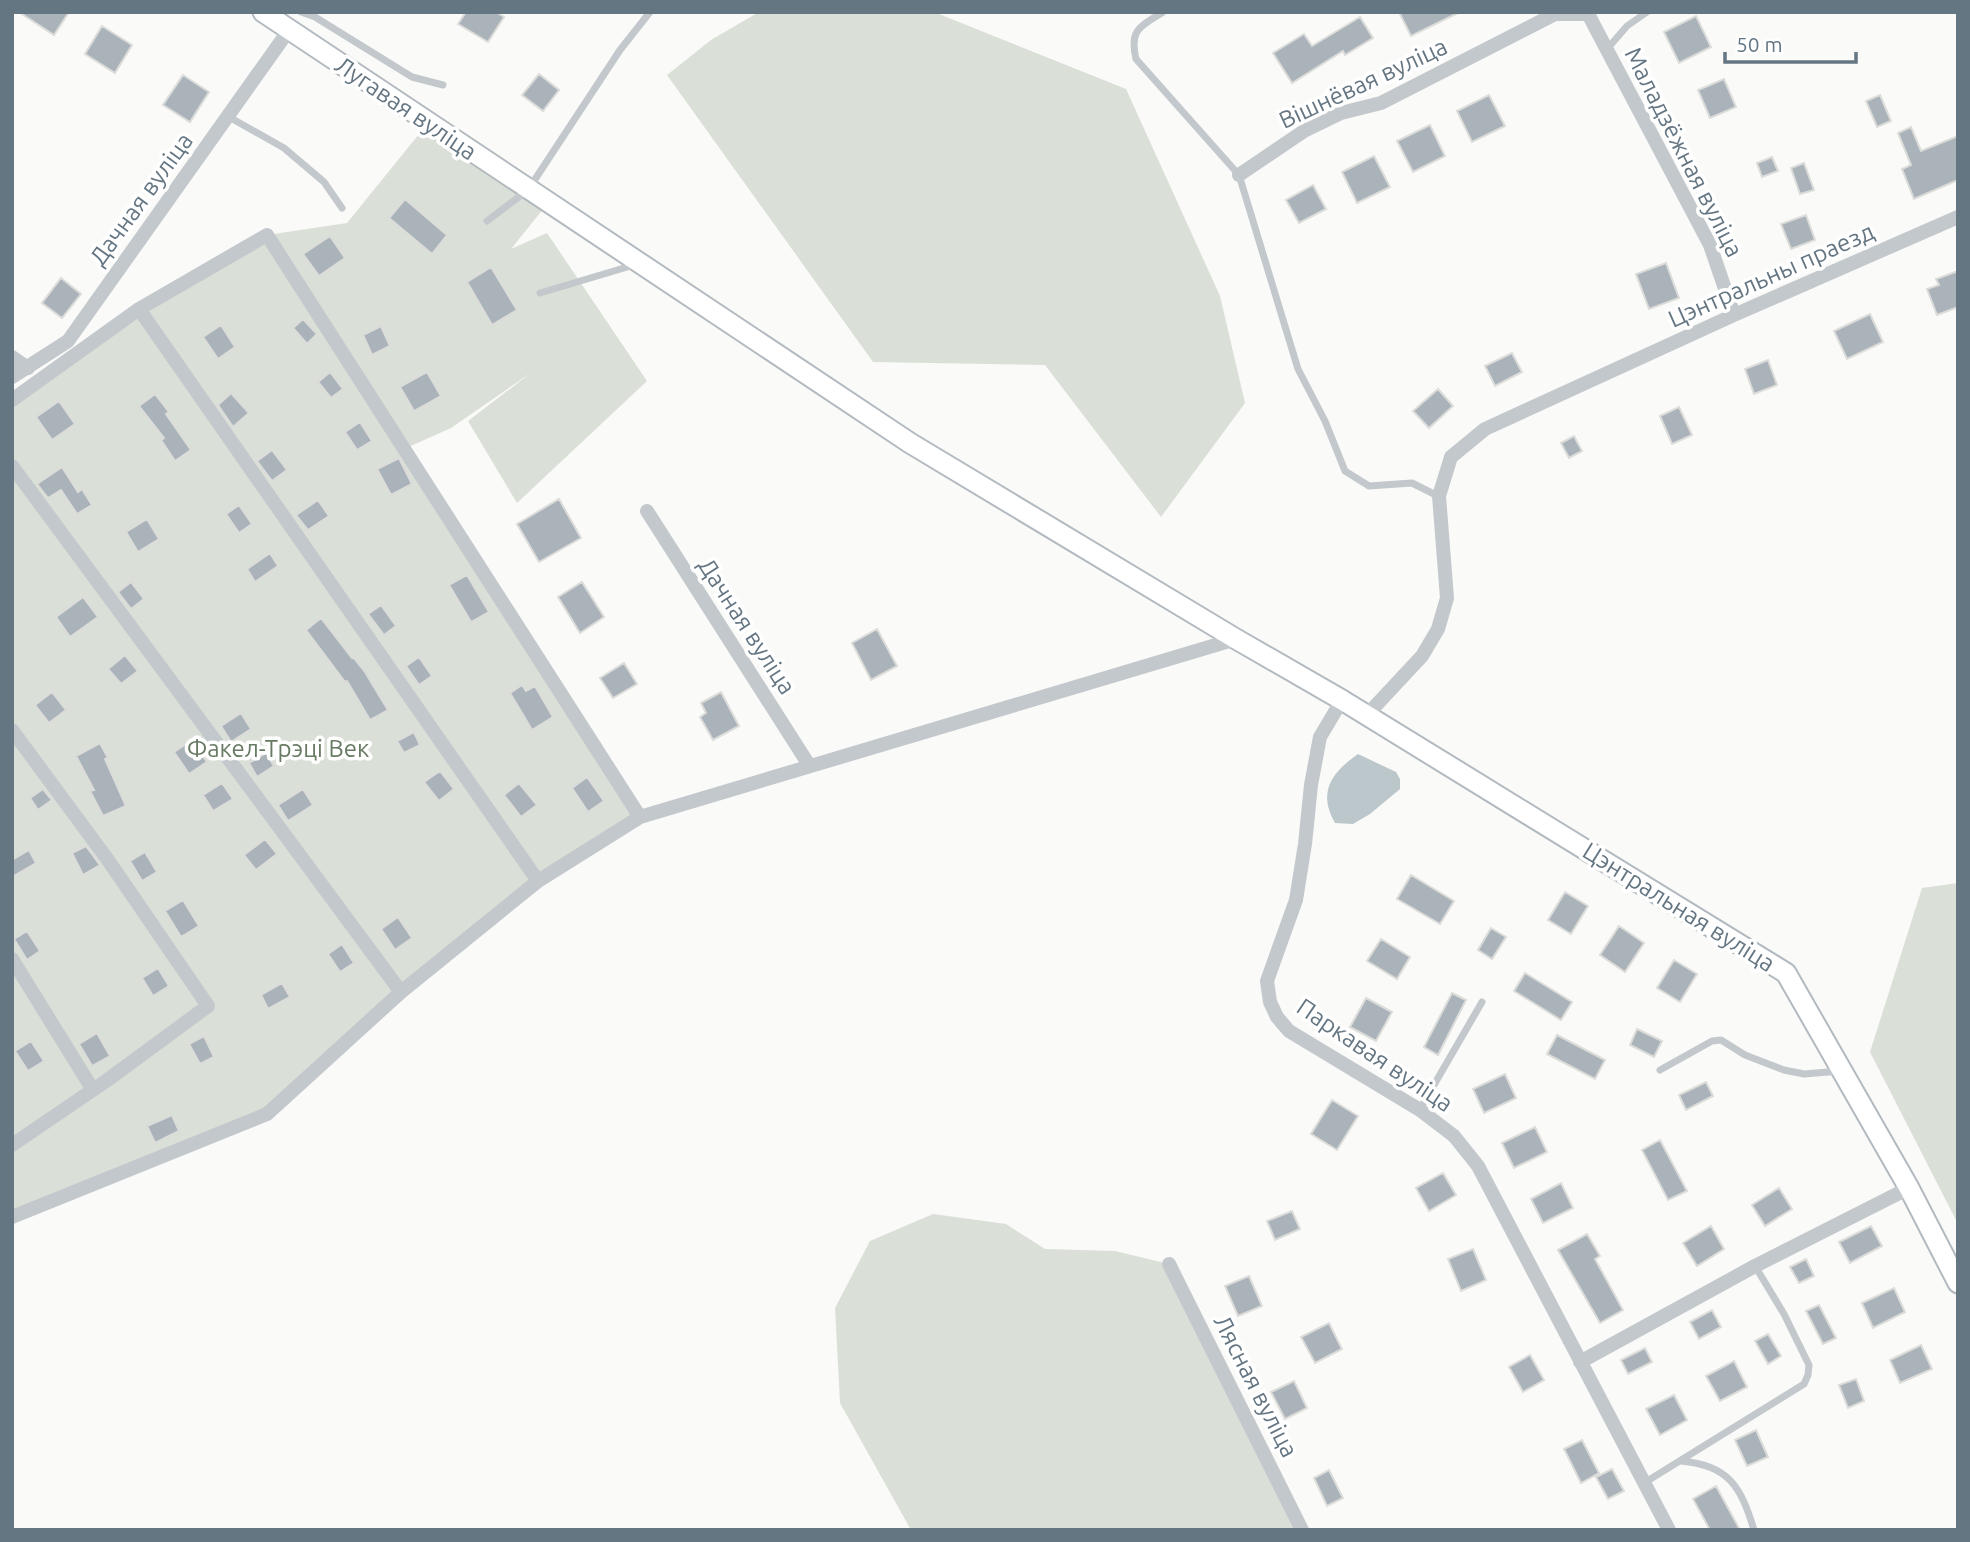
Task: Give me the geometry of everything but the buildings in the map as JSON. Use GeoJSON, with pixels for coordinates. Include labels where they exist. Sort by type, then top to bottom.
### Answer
{"type":"FeatureCollection","features":[{"type":"Feature","properties":{"kind":"street","name":"Лугавая вуліца"},"geometry":{"type":"LineString","coordinates":[[263,12],[910,443],[1236,639]]}},
{"type":"Feature","properties":{"kind":"street","name":"Вішнёвая вуліца"},"geometry":{"type":"LineString","coordinates":[[1239,175],[1304,131],[1341,113],[1381,103],[1555,14],[1588,13]]}},
{"type":"Feature","properties":{"kind":"street","name":"Маладзёжная вуліца"},"geometry":{"type":"LineString","coordinates":[[1588,13],[1710,245],[1734,315]]}},
{"type":"Feature","properties":{"kind":"street","name":"Дачная вуліца"},"geometry":{"type":"LineString","coordinates":[[12,377],[68,341],[289,30]]}},
{"type":"Feature","properties":{"kind":"street","name":"Цэнтральны праезд"},"geometry":{"type":"LineString","coordinates":[[1439,496],[1451,457],[1485,429],[1734,315],[1958,217]]}},
{"type":"Feature","properties":{"kind":"street"},"geometry":{"type":"LineString","coordinates":[[12,400],[139,309],[267,235],[640,817]]}},
{"type":"Feature","properties":{"kind":"street"},"geometry":{"type":"LineString","coordinates":[[139,309],[538,881]]}},
{"type":"Feature","properties":{"kind":"street"},"geometry":{"type":"LineString","coordinates":[[12,357],[27,368]]}},
{"type":"Feature","properties":{"kind":"street"},"geometry":{"type":"LineString","coordinates":[[12,466],[401,992]]}},
{"type":"Feature","properties":{"kind":"street"},"geometry":{"type":"LineString","coordinates":[[1366,716],[1422,656],[1438,629],[1447,598],[1439,496]]}},
{"type":"Feature","properties":{"kind":"street","name":"Дачная вуліца"},"geometry":{"type":"LineString","coordinates":[[647,511],[809,765]]}},
{"type":"Feature","properties":{"kind":"street"},"geometry":{"type":"LineString","coordinates":[[12,1217],[267,1114],[401,992],[538,881],[640,817],[1236,639]]}},
{"type":"Feature","properties":{"kind":"street","name":"Цэнтральная вуліца"},"geometry":{"type":"LineString","coordinates":[[1236,639],[1342,700],[1786,973],[1909,1188],[1958,1283]]}},
{"type":"Feature","properties":{"kind":"street","name":"Паркавая вуліца"},"geometry":{"type":"LineString","coordinates":[[1342,700],[1320,737],[1296,900],[1267,981],[1270,1002],[1277,1017],[1289,1031],[1420,1110],[1454,1136],[1478,1166],[1669,1530]]}},
{"type":"Feature","properties":{"kind":"street"},"geometry":{"type":"LineString","coordinates":[[12,730],[108,860],[208,1006],[12,1145]]}},
{"type":"Feature","properties":{"kind":"street"},"geometry":{"type":"LineString","coordinates":[[12,960],[93,1090]]}},
{"type":"Feature","properties":{"kind":"street"},"geometry":{"type":"LineString","coordinates":[[1580,1362],[1755,1266],[1909,1188]]}},
{"type":"Feature","properties":{"kind":"street","name":"Лясная вуліца"},"geometry":{"type":"LineString","coordinates":[[1169,1264],[1302,1530]]}},
{"type":"Feature","properties":{"kind":"lane"},"geometry":{"type":"LineString","coordinates":[[289,30],[301,12],[315,17],[412,76],[443,85]]}},
{"type":"Feature","properties":{"kind":"lane"},"geometry":{"type":"LineString","coordinates":[[487,221],[528,190],[620,50],[650,12]]}},
{"type":"Feature","properties":{"kind":"lane"},"geometry":{"type":"LineString","coordinates":[[1163,12],[1139,27],[1132,43],[1136,59],[1239,175],[1298,369],[1325,421],[1345,471],[1369,486],[1412,483],[1439,496]]}},
{"type":"Feature","properties":{"kind":"lane"},"geometry":{"type":"LineString","coordinates":[[1607,50],[1627,26],[1647,12]]}},
{"type":"Feature","properties":{"kind":"lane"},"geometry":{"type":"LineString","coordinates":[[229,117],[284,148],[324,182],[342,208]]}},
{"type":"Feature","properties":{"kind":"lane"},"geometry":{"type":"LineString","coordinates":[[540,293],[638,264]]}},
{"type":"Feature","properties":{"kind":"lane"},"geometry":{"type":"LineString","coordinates":[[1420,1110],[1482,1002]]}},
{"type":"Feature","properties":{"kind":"lane"},"geometry":{"type":"LineString","coordinates":[[1660,1070],[1712,1041],[1721,1040],[1745,1055],[1784,1070],[1804,1074],[1842,1071]]}},
{"type":"Feature","properties":{"kind":"lane"},"geometry":{"type":"LineString","coordinates":[[1644,1483],[1804,1384],[1809,1365],[1755,1266]]}},
{"type":"Feature","properties":{"kind":"lane"},"geometry":{"type":"LineString","coordinates":[[1680,1461],[1708,1465],[1726,1475],[1747,1506],[1754,1530]]}},
{"type":"Feature","properties":{"kind":"green space"},"geometry":{"type":"Polygon","coordinates":[[[759,12],[934,12],[1126,89],[1220,296],[1245,403],[1161,517],[1045,365],[873,362],[667,75],[711,40],[759,12]]]}},
{"type":"Feature","properties":{"kind":"green space","name":"Факел-Трэці Век"},"geometry":{"type":"Polygon","coordinates":[[[428,123],[548,203],[511,249],[547,233],[647,381],[517,503],[468,421],[532,372],[451,428],[404,449],[640,817],[538,881],[267,1114],[12,1217],[12,400],[139,309],[267,235],[347,223],[428,123]]]}},
{"type":"Feature","properties":{"kind":"green space"},"geometry":{"type":"Polygon","coordinates":[[[1958,883],[1958,1224],[1870,1052],[1922,888],[1958,883]]]}},
{"type":"Feature","properties":{"kind":"green space"},"geometry":{"type":"Polygon","coordinates":[[[933,1214],[1006,1224],[1045,1249],[1115,1251],[1169,1264],[1302,1530],[911,1530],[840,1403],[835,1308],[870,1241],[933,1214]]]}},
{"type":"Feature","properties":{"kind":"shaded area"},"geometry":{"type":"Polygon","coordinates":[[[1358,754],[1396,772],[1400,779],[1400,789],[1370,814],[1353,824],[1335,823],[1327,802],[1330,784],[1341,768],[1358,754]]]}}]}
